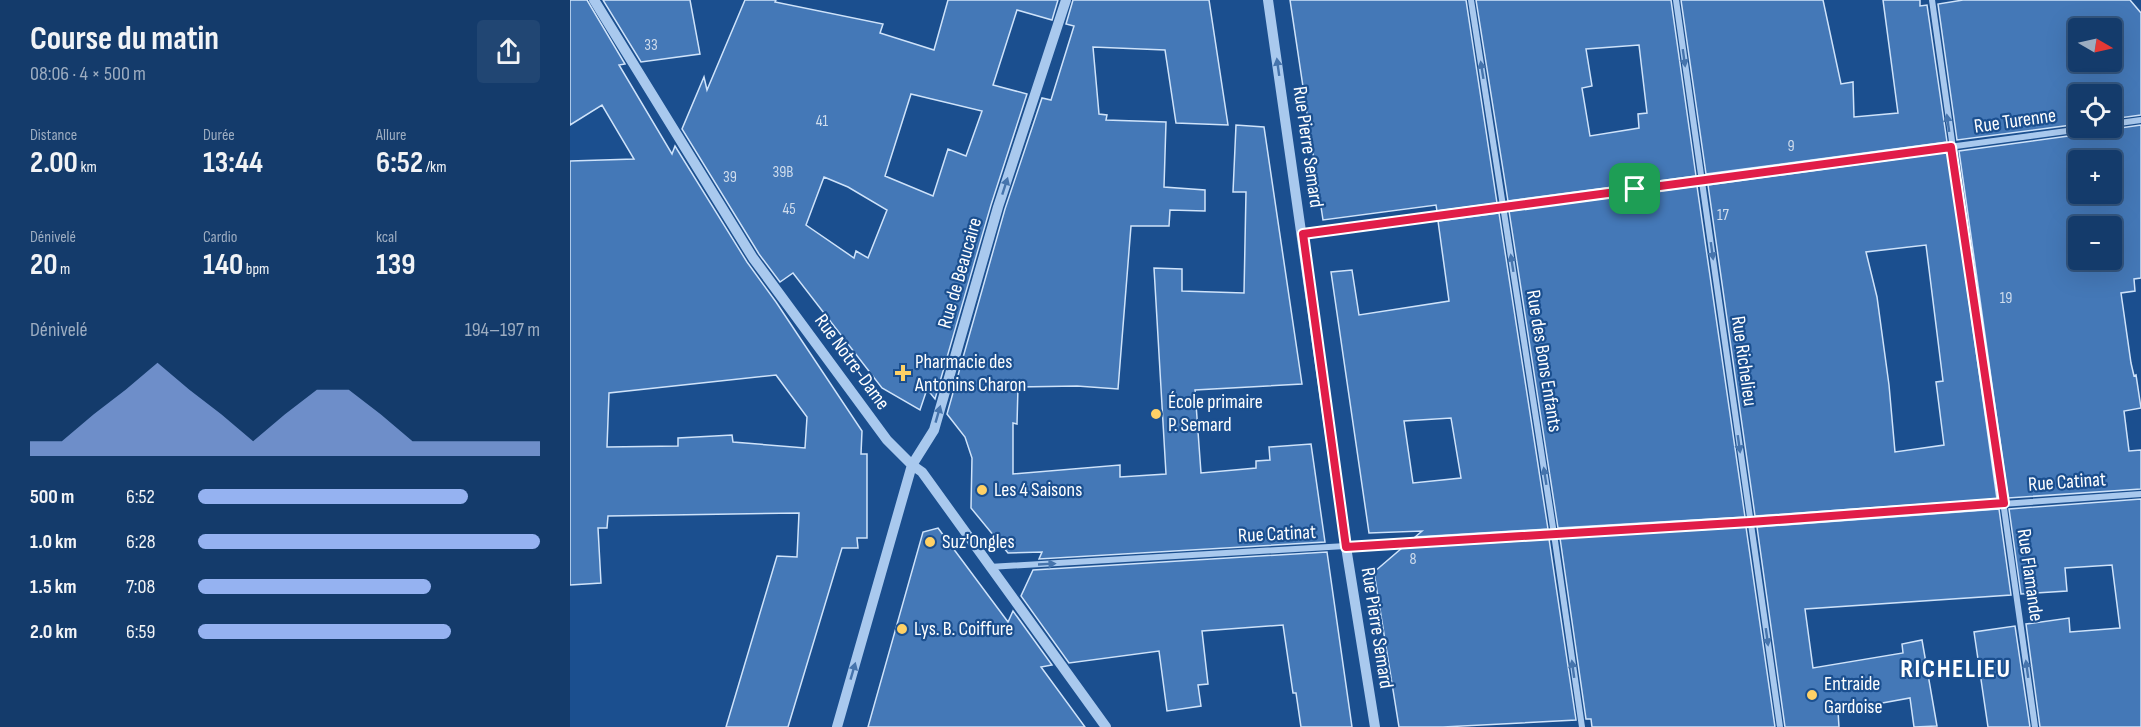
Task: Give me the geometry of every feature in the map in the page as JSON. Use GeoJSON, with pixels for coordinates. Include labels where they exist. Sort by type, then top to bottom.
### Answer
{"type":"FeatureCollection","features":[{"type":"Feature","properties":{"kind":"street","name":"Rue Notre-Dame"},"geometry":{"type":"LineString","coordinates":[[594,0],[753,258],[886,440],[922,472],[988,567],[1106,727]]}},
{"type":"Feature","properties":{"kind":"street","name":"Rue de Beaucaire"},"geometry":{"type":"LineString","coordinates":[[837,727],[912,465],[934,430],[998,207],[1066,0]]}},
{"type":"Feature","properties":{"kind":"street","name":"Rue Pierre Semard"},"geometry":{"type":"LineString","coordinates":[[1268,0],[1346,547],[1375,727]]}},
{"type":"Feature","properties":{"kind":"street","name":"Rue des Bons Enfants"},"geometry":{"type":"LineString","coordinates":[[1471,0],[1582,727]]}},
{"type":"Feature","properties":{"kind":"street","name":"Rue Richelieu"},"geometry":{"type":"LineString","coordinates":[[1676,0],[1780,727]]}},
{"type":"Feature","properties":{"kind":"street","name":"Rue Flamande"},"geometry":{"type":"LineString","coordinates":[[1932,0],[1951,147],[2035,727]]}},
{"type":"Feature","properties":{"kind":"street"},"geometry":{"type":"LineString","coordinates":[[2122,123],[2141,120]]}},
{"type":"Feature","properties":{"kind":"street","name":"Rue Turenne"},"geometry":{"type":"LineString","coordinates":[[1303,234],[2068,131]]}},
{"type":"Feature","properties":{"kind":"street","name":"Rue Catinat"},"geometry":{"type":"LineString","coordinates":[[988,567],[1750,522],[2141,494]]}},
{"type":"Feature","properties":{"kind":"building"},"geometry":{"type":"Polygon","coordinates":[[[570,0],[587,0],[625,64],[619,65],[672,154],[675,146],[747,262],[862,431],[861,454],[867,454],[867,538],[857,538],[858,548],[842,548],[788,727],[726,727],[777,556],[797,557],[799,513],[608,516],[607,528],[598,528],[601,583],[570,585],[570,161],[634,159],[602,105],[570,125],[570,0]],[[776,375],[609,393],[607,447],[678,446],[678,438],[732,435],[733,442],[805,448],[807,417],[776,375]]]}},
{"type":"Feature","properties":{"kind":"building"},"geometry":{"type":"Polygon","coordinates":[[[603,0],[690,0],[700,54],[641,62],[603,0]]]}},
{"type":"Feature","properties":{"kind":"building"},"geometry":{"type":"Polygon","coordinates":[[[745,0],[776,0],[775,2],[883,24],[880,33],[934,50],[948,0],[1058,0],[1052,20],[1017,10],[993,85],[1027,94],[991,205],[935,399],[927,389],[920,410],[882,388],[793,273],[780,282],[759,254],[682,129],[704,77],[707,90],[745,0]],[[911,94],[885,176],[933,196],[948,149],[966,156],[982,111],[911,94]],[[824,177],[806,225],[854,258],[856,251],[868,258],[887,210],[848,187],[824,177]]]}},
{"type":"Feature","properties":{"kind":"building"},"geometry":{"type":"Polygon","coordinates":[[[1073,0],[1209,0],[1228,125],[1176,123],[1165,50],[1093,47],[1099,114],[1107,115],[1106,120],[1166,122],[1164,187],[1205,190],[1205,211],[1170,210],[1169,226],[1131,226],[1118,389],[1077,386],[1018,387],[1017,424],[1013,423],[1013,474],[1120,465],[1120,477],[1166,474],[1154,268],[1182,269],[1182,291],[1244,293],[1246,192],[1233,192],[1236,125],[1264,127],[1302,384],[1195,390],[1201,473],[1256,468],[1256,461],[1270,460],[1269,447],[1311,444],[1325,542],[1039,559],[1042,552],[1008,553],[971,508],[972,458],[965,437],[947,414],[1005,209],[1042,98],[1051,100],[1074,26],[1066,24],[1073,0]]]}},
{"type":"Feature","properties":{"kind":"building"},"geometry":{"type":"Polygon","coordinates":[[[1290,0],[1466,0],[1497,203],[1437,211],[1436,205],[1323,220],[1290,0]]]}},
{"type":"Feature","properties":{"kind":"building"},"geometry":{"type":"Polygon","coordinates":[[[1476,0],[1671,0],[1696,176],[1508,201],[1476,0]],[[1639,45],[1586,49],[1592,86],[1582,88],[1590,136],[1639,128],[1638,114],[1647,113],[1639,45]]]}},
{"type":"Feature","properties":{"kind":"building"},"geometry":{"type":"Polygon","coordinates":[[[1681,0],[1823,0],[1841,84],[1853,82],[1854,117],[1898,113],[1883,0],[1920,0],[1920,6],[1927,5],[1947,142],[1706,174],[1681,0]]]}},
{"type":"Feature","properties":{"kind":"building"},"geometry":{"type":"Polygon","coordinates":[[[1963,0],[2130,0],[2141,13],[2141,115],[2122,118],[2122,84],[2068,84],[2068,125],[1957,140],[1938,4],[1963,0]]]}},
{"type":"Feature","properties":{"kind":"building"},"geometry":{"type":"Polygon","coordinates":[[[2141,125],[2141,278],[2134,279],[2135,291],[2121,293],[2131,363],[2134,376],[2136,375],[2141,408],[2124,411],[2129,451],[2141,450],[2141,489],[2008,498],[1959,151],[2068,136],[2068,138],[2122,138],[2122,128],[2141,125]]]}},
{"type":"Feature","properties":{"kind":"building"},"geometry":{"type":"Polygon","coordinates":[[[1948,152],[1997,499],[1755,516],[1708,185],[1948,152]],[[1926,245],[1866,252],[1877,297],[1895,452],[1944,445],[1936,382],[1943,381],[1926,245]]]}},
{"type":"Feature","properties":{"kind":"building"},"geometry":{"type":"Polygon","coordinates":[[[1697,186],[1745,517],[1558,528],[1509,211],[1697,186]]]}},
{"type":"Feature","properties":{"kind":"building"},"geometry":{"type":"Polygon","coordinates":[[[1499,213],[1548,529],[1415,537],[1422,531],[1369,533],[1331,272],[1352,270],[1359,315],[1449,301],[1438,221],[1499,213]],[[1451,418],[1404,421],[1413,483],[1461,478],[1451,418]]]}},
{"type":"Feature","properties":{"kind":"building"},"geometry":{"type":"Polygon","coordinates":[[[2141,499],[2141,727],[2040,727],[2026,624],[2069,618],[2070,632],[2120,628],[2112,565],[2065,568],[2067,591],[2021,594],[2009,509],[2141,499]]]}},
{"type":"Feature","properties":{"kind":"building"},"geometry":{"type":"Polygon","coordinates":[[[1999,509],[2011,595],[1805,609],[1813,668],[1903,653],[1902,644],[1922,640],[1937,726],[1914,727],[1910,698],[1838,711],[1839,727],[1785,727],[1757,527],[1999,509]]]}},
{"type":"Feature","properties":{"kind":"building"},"geometry":{"type":"Polygon","coordinates":[[[1746,527],[1775,727],[1592,727],[1591,719],[1586,719],[1560,538],[1746,527]]]}},
{"type":"Feature","properties":{"kind":"building"},"geometry":{"type":"Polygon","coordinates":[[[938,528],[1008,622],[1013,611],[1052,665],[1041,667],[1085,727],[868,727],[923,532],[938,528]]]}},
{"type":"Feature","properties":{"kind":"building"},"geometry":{"type":"Polygon","coordinates":[[[1549,539],[1576,720],[1399,727],[1374,572],[1402,548],[1549,539]]]}},
{"type":"Feature","properties":{"kind":"building"},"geometry":{"type":"Polygon","coordinates":[[[1327,552],[1352,727],[1301,727],[1296,693],[1293,693],[1283,625],[1202,631],[1208,684],[1198,685],[1201,706],[1167,711],[1159,651],[1069,663],[1021,596],[1033,570],[1327,552]]]}},
{"type":"Feature","properties":{"kind":"building"},"geometry":{"type":"Polygon","coordinates":[[[2015,626],[2030,727],[1988,727],[1974,632],[2015,626]]]}},
{"type":"Feature","properties":{"kind":"place","name":"Pharmacie des Antonins Charon"},"geometry":{"type":"Point","coordinates":[903,373]}},
{"type":"Feature","properties":{"kind":"place","name":"École primaire P. Semard"},"geometry":{"type":"Point","coordinates":[1156,414]}},
{"type":"Feature","properties":{"kind":"place","name":"Les 4 Saisons"},"geometry":{"type":"Point","coordinates":[982,490]}},
{"type":"Feature","properties":{"kind":"place","name":"Suz'Ongles"},"geometry":{"type":"Point","coordinates":[930,542]}},
{"type":"Feature","properties":{"kind":"place","name":"Lys. B. Coiffure"},"geometry":{"type":"Point","coordinates":[902,629]}},
{"type":"Feature","properties":{"kind":"place","name":"Entraide Gardoise"},"geometry":{"type":"Point","coordinates":[1812,695]}},
{"type":"Feature","properties":{"kind":"district","name":"RICHELIEU"},"geometry":{"type":"Point","coordinates":[1956,669]}},
{"type":"Feature","properties":{"kind":"route"},"geometry":{"type":"LineString","coordinates":[[1951,147],[2004,503],[1750,522],[1346,547],[1303,234],[1635,189],[1951,147]]}}]}
